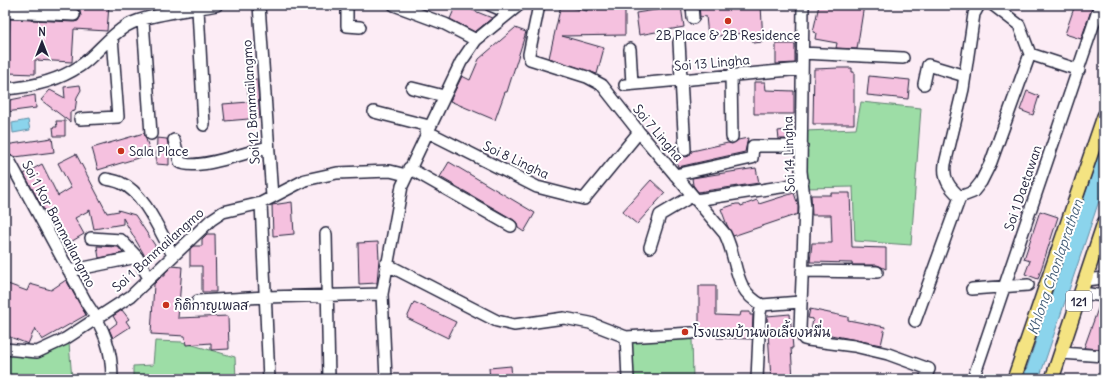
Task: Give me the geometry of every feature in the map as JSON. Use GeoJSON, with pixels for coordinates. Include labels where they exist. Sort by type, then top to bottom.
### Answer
{"type":"FeatureCollection","features":[{"type":"Feature","properties":{"kind":"main road"},"geometry":{"type":"LineString","coordinates":[[1014,379],[1104,116]]}},
{"type":"Feature","properties":{"kind":"main road","name":"121"},"geometry":{"type":"LineString","coordinates":[[1052,379],[1082,293],[1104,223]]}},
{"type":"Feature","properties":{"kind":"street"},"geometry":{"type":"LineString","coordinates":[[5,89],[27,87],[58,77],[80,66],[126,26],[143,20],[218,5]]}},
{"type":"Feature","properties":{"kind":"street","name":"Soi 12 Banmailangmo"},"geometry":{"type":"LineString","coordinates":[[259,5],[272,197]]}},
{"type":"Feature","properties":{"kind":"street"},"geometry":{"type":"LineString","coordinates":[[347,5],[347,26],[360,28]]}},
{"type":"Feature","properties":{"kind":"street"},"geometry":{"type":"LineString","coordinates":[[394,5],[445,24],[476,40]]}},
{"type":"Feature","properties":{"kind":"street"},"geometry":{"type":"LineString","coordinates":[[490,5],[509,13]]}},
{"type":"Feature","properties":{"kind":"street"},"geometry":{"type":"LineString","coordinates":[[386,379],[382,294],[386,264],[402,186],[407,171],[461,62],[476,40],[518,5]]}},
{"type":"Feature","properties":{"kind":"street","name":"Soi 7 Lingha"},"geometry":{"type":"LineString","coordinates":[[539,5],[529,54],[530,59],[587,77],[602,85],[639,132],[725,234],[732,248],[741,286],[750,298],[762,305]]}},
{"type":"Feature","properties":{"kind":"street"},"geometry":{"type":"LineString","coordinates":[[692,5],[693,18]]}},
{"type":"Feature","properties":{"kind":"street","name":"Soi 14 Lingha"},"geometry":{"type":"LineString","coordinates":[[803,5],[802,181],[805,206],[800,302],[801,334],[804,338],[854,346],[888,354],[929,369],[925,379]]}},
{"type":"Feature","properties":{"kind":"street"},"geometry":{"type":"LineString","coordinates":[[960,197],[948,184],[944,175],[946,154],[965,76],[974,14],[979,5]]}},
{"type":"Feature","properties":{"kind":"street"},"geometry":{"type":"LineString","coordinates":[[915,321],[960,197],[972,192],[982,182],[991,162],[1030,54],[1019,25],[993,5]]}},
{"type":"Feature","properties":{"kind":"street","name":"Soi 1 Daetawan"},"geometry":{"type":"LineString","coordinates":[[973,379],[1100,5]]}},
{"type":"Feature","properties":{"kind":"street"},"geometry":{"type":"LineString","coordinates":[[198,9],[204,125]]}},
{"type":"Feature","properties":{"kind":"street"},"geometry":{"type":"LineString","coordinates":[[5,12],[74,15]]}},
{"type":"Feature","properties":{"kind":"street"},"geometry":{"type":"LineString","coordinates":[[143,20],[151,134]]}},
{"type":"Feature","properties":{"kind":"street"},"geometry":{"type":"LineString","coordinates":[[80,119],[118,117],[112,37]]}},
{"type":"Feature","properties":{"kind":"street"},"geometry":{"type":"LineString","coordinates":[[679,42],[685,150]]}},
{"type":"Feature","properties":{"kind":"street","name":"Soi 13 Lingha"},"geometry":{"type":"LineString","coordinates":[[630,50],[628,84],[802,69]]}},
{"type":"Feature","properties":{"kind":"street"},"geometry":{"type":"LineString","coordinates":[[802,53],[903,58]]}},
{"type":"Feature","properties":{"kind":"street"},"geometry":{"type":"LineString","coordinates":[[1030,54],[1079,70]]}},
{"type":"Feature","properties":{"kind":"street"},"geometry":{"type":"LineString","coordinates":[[924,84],[928,65],[965,76]]}},
{"type":"Feature","properties":{"kind":"street"},"geometry":{"type":"LineString","coordinates":[[731,75],[732,137]]}},
{"type":"Feature","properties":{"kind":"street"},"geometry":{"type":"LineString","coordinates":[[412,88],[444,96]]}},
{"type":"Feature","properties":{"kind":"street"},"geometry":{"type":"LineString","coordinates":[[374,112],[428,128]]}},
{"type":"Feature","properties":{"kind":"street","name":"Soi 8 Lingha"},"geometry":{"type":"LineString","coordinates":[[428,128],[537,187],[584,199],[639,132]]}},
{"type":"Feature","properties":{"kind":"street"},"geometry":{"type":"LineString","coordinates":[[174,140],[180,162],[185,165],[205,163],[268,147]]}},
{"type":"Feature","properties":{"kind":"street"},"geometry":{"type":"LineString","coordinates":[[675,175],[752,158],[753,146],[802,146]]}},
{"type":"Feature","properties":{"kind":"street","name":"Soi 1 Kor Banmailangmo"},"geometry":{"type":"LineString","coordinates":[[10,162],[87,304],[98,318],[106,340],[112,368],[112,379]]}},
{"type":"Feature","properties":{"kind":"street"},"geometry":{"type":"LineString","coordinates":[[407,171],[510,226]]}},
{"type":"Feature","properties":{"kind":"street","name":"Soi 1 Banmailangmo"},"geometry":{"type":"LineString","coordinates":[[5,349],[26,353],[46,349],[98,318],[131,296],[211,220],[224,212],[261,203],[305,180],[337,173],[407,171]]}},
{"type":"Feature","properties":{"kind":"street"},"geometry":{"type":"LineString","coordinates":[[106,179],[122,183],[133,191],[145,205],[173,255]]}},
{"type":"Feature","properties":{"kind":"street"},"geometry":{"type":"LineString","coordinates":[[650,248],[660,215],[694,198],[787,186],[802,181]]}},
{"type":"Feature","properties":{"kind":"street"},"geometry":{"type":"LineString","coordinates":[[261,203],[269,379]]}},
{"type":"Feature","properties":{"kind":"street"},"geometry":{"type":"LineString","coordinates":[[326,234],[329,379]]}},
{"type":"Feature","properties":{"kind":"street"},"geometry":{"type":"LineString","coordinates":[[91,238],[121,240],[137,257],[149,278]]}},
{"type":"Feature","properties":{"kind":"street"},"geometry":{"type":"LineString","coordinates":[[69,271],[137,257]]}},
{"type":"Feature","properties":{"kind":"street"},"geometry":{"type":"LineString","coordinates":[[386,264],[497,321],[514,325],[564,318],[590,323],[626,336],[692,333]]}},
{"type":"Feature","properties":{"kind":"street"},"geometry":{"type":"LineString","coordinates":[[802,271],[877,272]]}},
{"type":"Feature","properties":{"kind":"street"},"geometry":{"type":"LineString","coordinates":[[1086,280],[1104,278]]}},
{"type":"Feature","properties":{"kind":"street"},"geometry":{"type":"LineString","coordinates":[[972,289],[1028,285]]}},
{"type":"Feature","properties":{"kind":"street"},"geometry":{"type":"LineString","coordinates":[[1082,293],[1104,296]]}},
{"type":"Feature","properties":{"kind":"street"},"geometry":{"type":"LineString","coordinates":[[198,301],[265,297],[382,294]]}},
{"type":"Feature","properties":{"kind":"street"},"geometry":{"type":"LineString","coordinates":[[757,379],[760,313],[762,305],[800,302]]}},
{"type":"Feature","properties":{"kind":"street"},"geometry":{"type":"LineString","coordinates":[[626,336],[628,379]]}},
{"type":"Feature","properties":{"kind":"street"},"geometry":{"type":"LineString","coordinates":[[1061,353],[1104,356]]}},
{"type":"Feature","properties":{"kind":"green space"},"geometry":{"type":"Polygon","coordinates":[[[861,102],[921,108],[911,245],[855,241],[853,187],[806,188],[805,131],[856,129],[861,102]]]}},
{"type":"Feature","properties":{"kind":"green space"},"geometry":{"type":"Polygon","coordinates":[[[692,337],[693,379],[632,379],[631,340],[692,337]]]}},
{"type":"Feature","properties":{"kind":"green space"},"geometry":{"type":"Polygon","coordinates":[[[155,341],[182,342],[235,357],[236,379],[133,379],[133,366],[153,365],[155,341]]]}},
{"type":"Feature","properties":{"kind":"green space"},"geometry":{"type":"Polygon","coordinates":[[[69,343],[72,379],[5,379],[5,352],[69,343]]]}},
{"type":"Feature","properties":{"kind":"water"},"geometry":{"type":"Polygon","coordinates":[[[28,120],[30,130],[13,133],[12,123],[28,120]]]}},
{"type":"Feature","properties":{"kind":"water"},"geometry":{"type":"Polygon","coordinates":[[[1104,137],[1104,186],[1039,379],[1023,379],[1104,137]]]}},
{"type":"Feature","properties":{"kind":"building"},"geometry":{"type":"Polygon","coordinates":[[[13,5],[109,5],[107,31],[74,29],[72,62],[35,60],[35,74],[8,73],[10,19],[74,22],[78,21],[81,16],[80,11],[75,8],[13,5]]]}},
{"type":"Feature","properties":{"kind":"building"},"geometry":{"type":"Polygon","coordinates":[[[456,5],[460,5],[492,18],[475,32],[450,19],[456,5]]]}},
{"type":"Feature","properties":{"kind":"building"},"geometry":{"type":"Polygon","coordinates":[[[561,5],[587,11],[587,8],[625,6],[625,35],[562,36],[604,48],[597,74],[549,58],[561,5]]]}},
{"type":"Feature","properties":{"kind":"building","name":"2B Place & 2B Residence"},"geometry":{"type":"Polygon","coordinates":[[[699,5],[761,5],[763,42],[753,43],[753,32],[708,37],[706,16],[700,17],[699,5]]]}},
{"type":"Feature","properties":{"kind":"building"},"geometry":{"type":"Polygon","coordinates":[[[819,5],[838,7],[838,5],[864,5],[857,49],[836,48],[837,43],[815,39],[816,33],[813,32],[819,5]]]}},
{"type":"Feature","properties":{"kind":"building"},"geometry":{"type":"Polygon","coordinates":[[[1075,5],[1093,5],[1081,39],[1065,34],[1075,5]]]}},
{"type":"Feature","properties":{"kind":"building","name":"2B Place & 2B Residence"},"geometry":{"type":"Polygon","coordinates":[[[681,6],[684,27],[639,35],[636,13],[681,6]]]}},
{"type":"Feature","properties":{"kind":"building"},"geometry":{"type":"Polygon","coordinates":[[[515,28],[526,32],[507,92],[505,92],[495,120],[450,101],[462,76],[470,80],[479,59],[515,28]]]}},
{"type":"Feature","properties":{"kind":"building"},"geometry":{"type":"Polygon","coordinates":[[[776,44],[795,44],[795,63],[776,64],[776,44]]]}},
{"type":"Feature","properties":{"kind":"building"},"geometry":{"type":"Polygon","coordinates":[[[852,68],[852,72],[854,72],[854,124],[813,124],[814,69],[852,68]]]}},
{"type":"Feature","properties":{"kind":"building"},"geometry":{"type":"Polygon","coordinates":[[[869,76],[910,80],[908,99],[867,95],[869,76]]]}},
{"type":"Feature","properties":{"kind":"building"},"geometry":{"type":"Polygon","coordinates":[[[257,79],[260,118],[225,121],[223,104],[249,102],[246,80],[257,79]]]}},
{"type":"Feature","properties":{"kind":"building"},"geometry":{"type":"Polygon","coordinates":[[[754,82],[765,82],[766,90],[794,91],[794,114],[754,114],[754,82]]]}},
{"type":"Feature","properties":{"kind":"building"},"geometry":{"type":"Polygon","coordinates":[[[80,85],[81,90],[77,97],[75,111],[70,112],[70,122],[41,100],[50,90],[65,98],[64,87],[80,85]]]}},
{"type":"Feature","properties":{"kind":"building"},"geometry":{"type":"Polygon","coordinates":[[[1027,91],[1039,96],[1033,115],[1020,110],[1027,91]]]}},
{"type":"Feature","properties":{"kind":"building"},"geometry":{"type":"Polygon","coordinates":[[[35,95],[36,108],[6,112],[5,101],[35,95]]]}},
{"type":"Feature","properties":{"kind":"building"},"geometry":{"type":"Polygon","coordinates":[[[56,121],[65,121],[65,136],[54,136],[53,127],[57,127],[56,121]]]}},
{"type":"Feature","properties":{"kind":"building"},"geometry":{"type":"Polygon","coordinates":[[[794,129],[794,139],[779,139],[778,131],[794,129]]]}},
{"type":"Feature","properties":{"kind":"building","name":"Sala Place"},"geometry":{"type":"Polygon","coordinates":[[[144,133],[151,154],[98,170],[92,148],[144,133]]]}},
{"type":"Feature","properties":{"kind":"building"},"geometry":{"type":"Polygon","coordinates":[[[52,138],[54,152],[15,157],[11,155],[6,156],[5,145],[52,138]]]}},
{"type":"Feature","properties":{"kind":"building"},"geometry":{"type":"Polygon","coordinates":[[[157,138],[167,139],[169,165],[156,164],[157,138]]]}},
{"type":"Feature","properties":{"kind":"building"},"geometry":{"type":"Polygon","coordinates":[[[748,138],[745,152],[678,167],[675,155],[679,154],[686,157],[689,156],[692,151],[728,143],[732,144],[738,140],[748,138]]]}},
{"type":"Feature","properties":{"kind":"building"},"geometry":{"type":"Polygon","coordinates":[[[76,154],[107,213],[119,211],[118,210],[135,215],[158,250],[146,258],[123,218],[123,224],[94,229],[90,210],[75,218],[84,234],[64,246],[24,174],[42,164],[58,196],[71,188],[58,163],[76,154]]]}},
{"type":"Feature","properties":{"kind":"building"},"geometry":{"type":"Polygon","coordinates":[[[449,162],[535,213],[524,232],[518,228],[517,223],[514,220],[440,177],[449,162]]]}},
{"type":"Feature","properties":{"kind":"building"},"geometry":{"type":"Polygon","coordinates":[[[756,168],[759,183],[698,192],[693,185],[692,178],[756,168]]]}},
{"type":"Feature","properties":{"kind":"building"},"geometry":{"type":"Polygon","coordinates":[[[651,180],[665,193],[637,224],[622,212],[651,180]]]}},
{"type":"Feature","properties":{"kind":"building"},"geometry":{"type":"Polygon","coordinates":[[[794,193],[798,205],[798,214],[733,236],[721,209],[736,204],[740,204],[741,206],[757,200],[759,204],[794,193]]]}},
{"type":"Feature","properties":{"kind":"building"},"geometry":{"type":"Polygon","coordinates":[[[831,193],[850,193],[852,247],[886,248],[886,269],[877,265],[810,262],[812,243],[832,243],[831,215],[812,215],[811,195],[831,195],[831,193]]]}},
{"type":"Feature","properties":{"kind":"building"},"geometry":{"type":"Polygon","coordinates":[[[292,202],[294,234],[273,236],[272,205],[292,202]]]}},
{"type":"Feature","properties":{"kind":"building"},"geometry":{"type":"Polygon","coordinates":[[[1040,211],[1058,217],[1038,279],[1025,274],[1030,261],[1024,259],[1040,211]]]}},
{"type":"Feature","properties":{"kind":"building"},"geometry":{"type":"Polygon","coordinates":[[[207,234],[215,234],[216,292],[202,292],[202,266],[190,266],[190,249],[193,246],[202,246],[202,239],[207,234]]]}},
{"type":"Feature","properties":{"kind":"building"},"geometry":{"type":"Polygon","coordinates":[[[378,242],[379,259],[377,283],[359,284],[358,243],[378,242]]]}},
{"type":"Feature","properties":{"kind":"building"},"geometry":{"type":"Polygon","coordinates":[[[97,246],[118,247],[123,253],[99,258],[97,246]]]}},
{"type":"Feature","properties":{"kind":"building"},"geometry":{"type":"Polygon","coordinates":[[[172,266],[182,267],[178,318],[228,316],[229,349],[211,350],[211,343],[186,345],[185,336],[151,334],[154,284],[162,276],[165,276],[165,273],[172,266]]]}},
{"type":"Feature","properties":{"kind":"building"},"geometry":{"type":"Polygon","coordinates":[[[66,280],[86,315],[42,340],[35,328],[28,344],[5,335],[5,283],[27,291],[30,284],[51,290],[66,280]]]}},
{"type":"Feature","properties":{"kind":"building"},"geometry":{"type":"Polygon","coordinates":[[[699,286],[716,286],[716,315],[740,316],[741,312],[750,312],[750,315],[753,315],[752,339],[717,338],[717,331],[699,331],[699,286]]]}},
{"type":"Feature","properties":{"kind":"building"},"geometry":{"type":"Polygon","coordinates":[[[414,302],[456,322],[448,338],[407,318],[414,302]]]}},
{"type":"Feature","properties":{"kind":"building"},"geometry":{"type":"Polygon","coordinates":[[[1100,303],[1104,303],[1104,349],[1084,348],[1100,303]]]}},
{"type":"Feature","properties":{"kind":"building"},"geometry":{"type":"Polygon","coordinates":[[[810,309],[848,317],[848,320],[885,327],[881,345],[811,331],[813,319],[808,318],[810,309]]]}},
{"type":"Feature","properties":{"kind":"building"},"geometry":{"type":"Polygon","coordinates":[[[122,310],[129,319],[126,321],[130,327],[113,338],[109,329],[117,323],[113,316],[122,310]]]}},
{"type":"Feature","properties":{"kind":"building"},"geometry":{"type":"Polygon","coordinates":[[[790,314],[793,348],[791,348],[793,379],[771,379],[767,316],[790,314]]]}},
{"type":"Feature","properties":{"kind":"building"},"geometry":{"type":"Polygon","coordinates":[[[511,366],[512,379],[490,379],[489,368],[511,366]]]}},
{"type":"Feature","properties":{"kind":"place","name":"2B Place & 2B Residence"},"geometry":{"type":"Point","coordinates":[728,21]}},
{"type":"Feature","properties":{"kind":"place","name":"Sala Place"},"geometry":{"type":"Point","coordinates":[121,151]}},
{"type":"Feature","properties":{"kind":"place","name":"กิติกาญเพลส"},"geometry":{"type":"Point","coordinates":[166,305]}},
{"type":"Feature","properties":{"kind":"place","name":"โรงแรมบ้านพ่อเลี้ยงหมื่น"},"geometry":{"type":"Point","coordinates":[685,332]}},
{"type":"Feature","properties":{"kind":"water label","name":"Khlong Chonlaprathan"},"geometry":{"type":"Point","coordinates":[1055,267]}}]}
